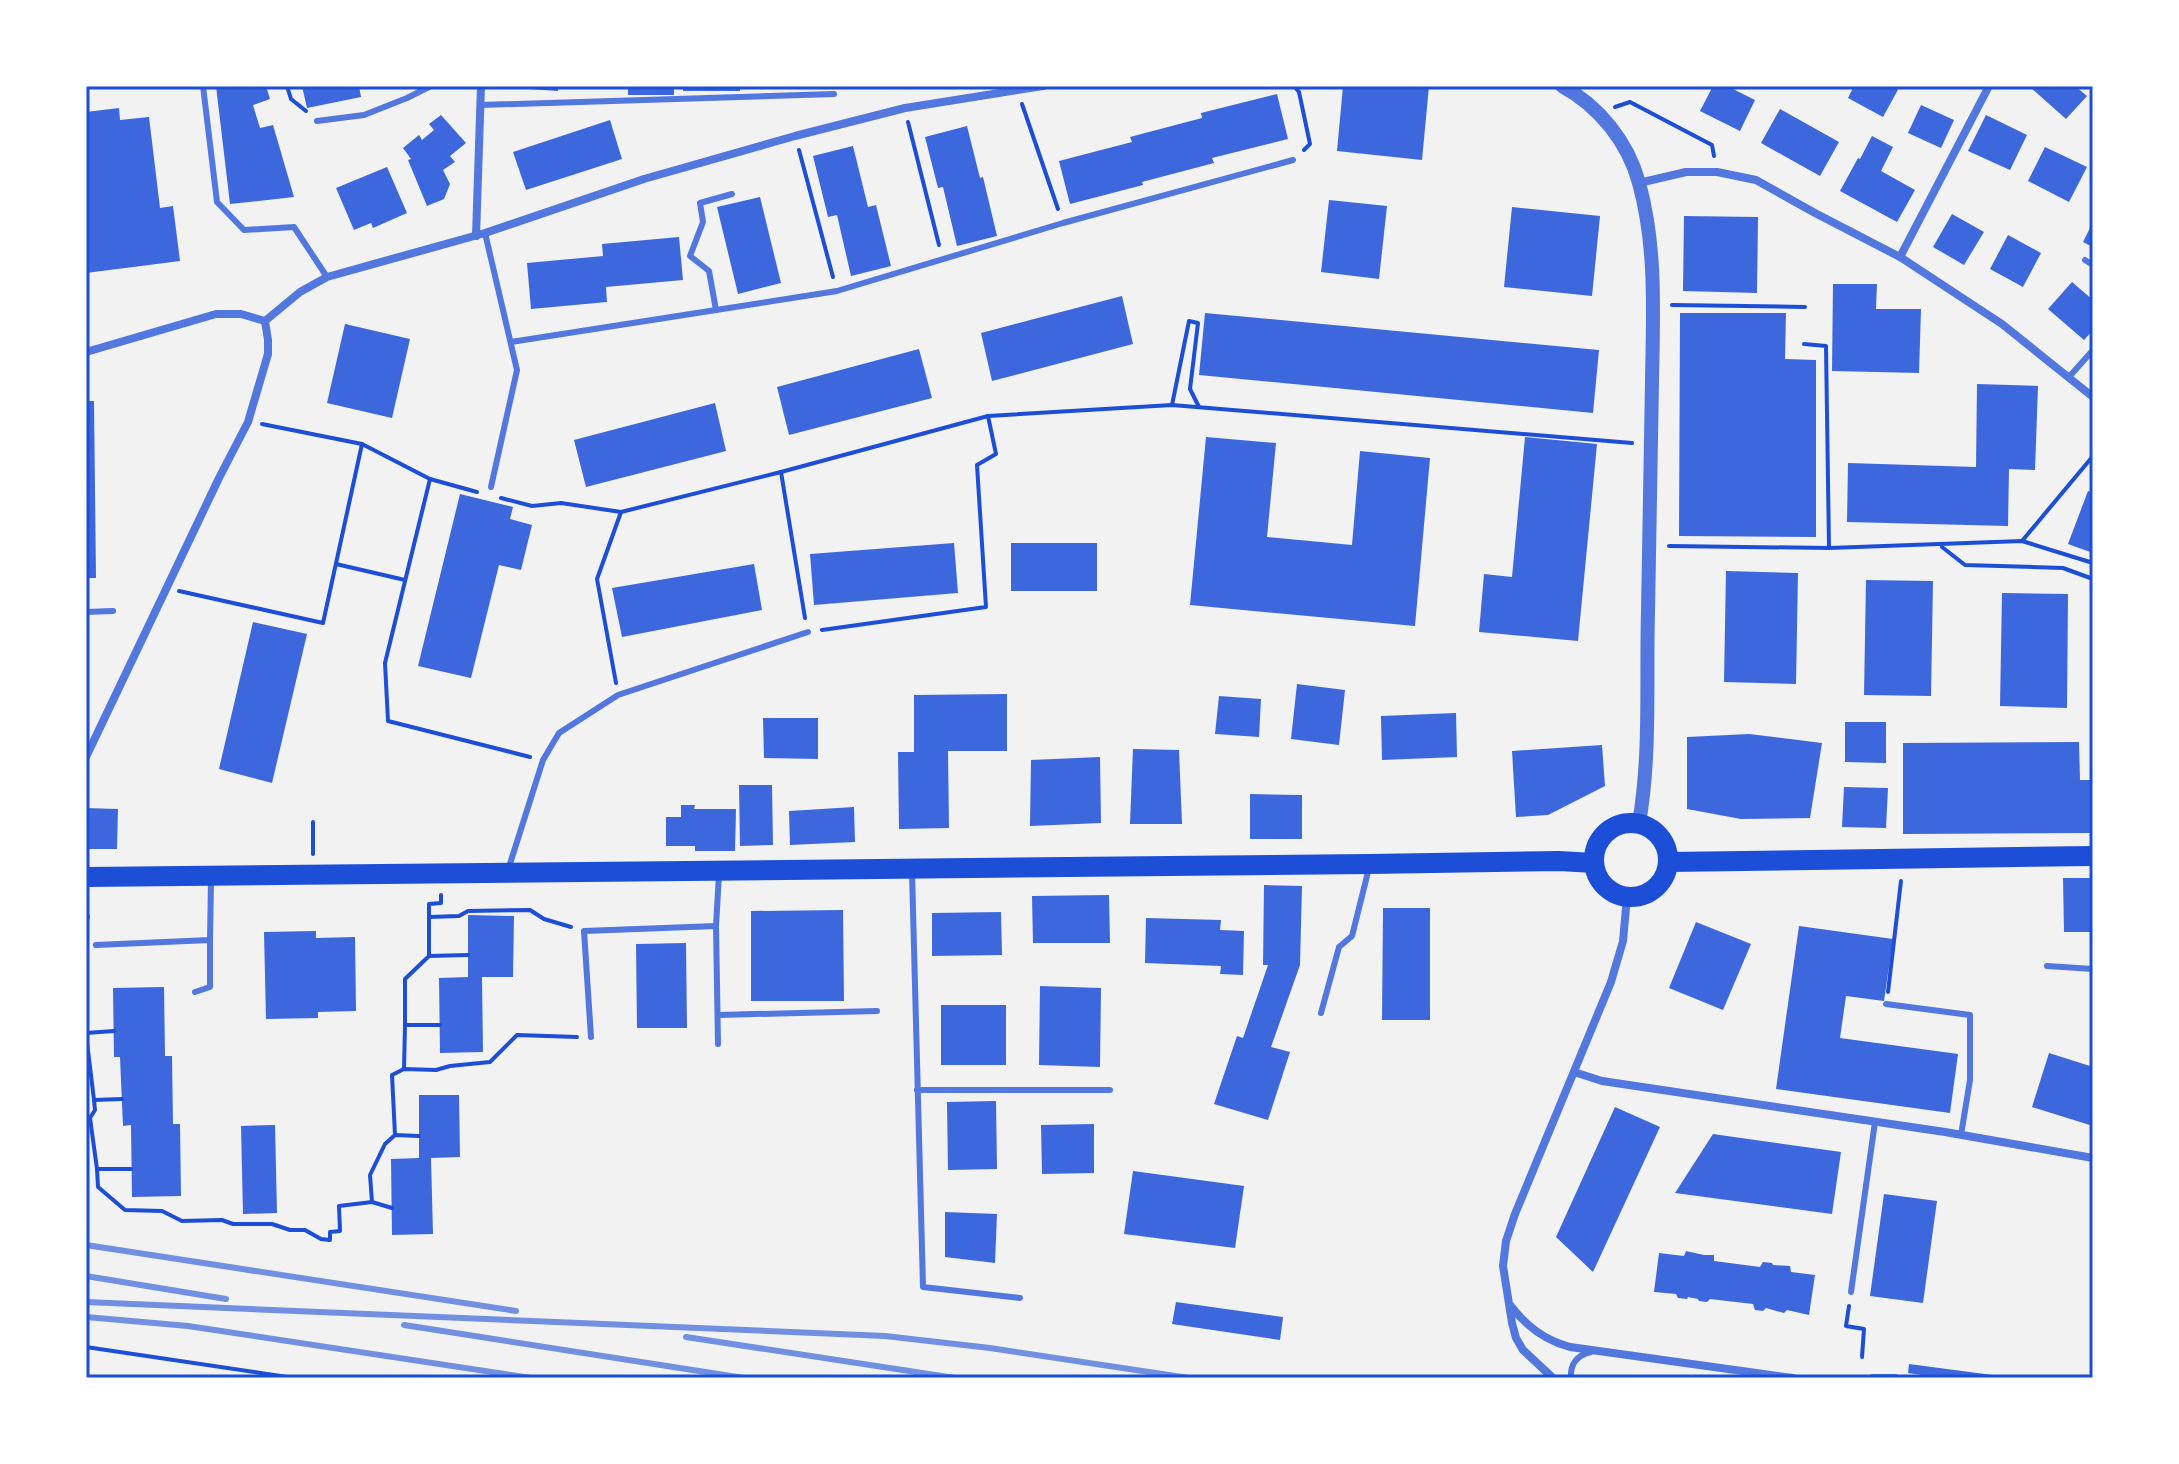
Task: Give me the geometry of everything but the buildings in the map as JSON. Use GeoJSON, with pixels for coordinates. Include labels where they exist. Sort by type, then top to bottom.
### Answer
{"type":"FeatureCollection","features":[{"type":"Feature","properties":{"kind":"main road"},"geometry":{"type":"LineString","coordinates":[[1639,823],[1661,837],[1669,862],[1659,886],[1647,894],[1627,897],[1607,889],[1598,877],[1594,863],[1597,846],[1606,832],[1622,824],[1639,823]]}},
{"type":"Feature","properties":{"kind":"main road"},"geometry":{"type":"LineString","coordinates":[[1669,862],[2093,856]]}},
{"type":"Feature","properties":{"kind":"main road"},"geometry":{"type":"LineString","coordinates":[[86,877],[1594,863]]}},
{"type":"Feature","properties":{"kind":"street"},"geometry":{"type":"LineString","coordinates":[[480,234],[481,86]]}},
{"type":"Feature","properties":{"kind":"street"},"geometry":{"type":"LineString","coordinates":[[265,321],[300,292],[327,277],[480,234],[644,179],[905,108],[1043,86]]}},
{"type":"Feature","properties":{"kind":"street"},"geometry":{"type":"LineString","coordinates":[[1900,257],[1988,87]]}},
{"type":"Feature","properties":{"kind":"street"},"geometry":{"type":"LineString","coordinates":[[1571,88],[1614,130],[1633,164],[1651,236],[1653,297],[1647,758],[1639,823]]}},
{"type":"Feature","properties":{"kind":"street"},"geometry":{"type":"LineString","coordinates":[[1639,183],[1686,172],[1717,172],[1756,180],[1900,257],[2002,324],[2093,397]]}},
{"type":"Feature","properties":{"kind":"street"},"geometry":{"type":"LineString","coordinates":[[86,352],[216,314],[241,314],[265,321]]}},
{"type":"Feature","properties":{"kind":"street"},"geometry":{"type":"LineString","coordinates":[[86,757],[248,422],[268,354],[265,321]]}},
{"type":"Feature","properties":{"kind":"street"},"geometry":{"type":"LineString","coordinates":[[1553,1378],[1532,1361],[1516,1338],[1503,1266],[1506,1241],[1611,982],[1621,953],[1627,897]]}},
{"type":"Feature","properties":{"kind":"street"},"geometry":{"type":"LineString","coordinates":[[1574,1072],[1602,1081],[2093,1158]]}},
{"type":"Feature","properties":{"kind":"street"},"geometry":{"type":"LineString","coordinates":[[1510,1304],[1522,1320],[1555,1343],[1570,1347],[1793,1378]]}},
{"type":"Feature","properties":{"kind":"street"},"geometry":{"type":"LineString","coordinates":[[1873,1378],[1895,1378]]}},
{"type":"Feature","properties":{"kind":"lane"},"geometry":{"type":"LineString","coordinates":[[203,86],[217,202],[244,230],[294,227],[327,277]]}},
{"type":"Feature","properties":{"kind":"lane"},"geometry":{"type":"LineString","coordinates":[[317,121],[364,115],[431,86]]}},
{"type":"Feature","properties":{"kind":"lane"},"geometry":{"type":"LineString","coordinates":[[480,105],[834,94]]}},
{"type":"Feature","properties":{"kind":"lane"},"geometry":{"type":"LineString","coordinates":[[511,342],[837,291],[1063,223],[1293,160]]}},
{"type":"Feature","properties":{"kind":"lane"},"geometry":{"type":"LineString","coordinates":[[716,310],[709,271],[690,256],[703,222],[700,203],[732,194]]}},
{"type":"Feature","properties":{"kind":"lane"},"geometry":{"type":"LineString","coordinates":[[480,234],[517,370],[491,487]]}},
{"type":"Feature","properties":{"kind":"lane"},"geometry":{"type":"LineString","coordinates":[[2085,260],[2093,265]]}},
{"type":"Feature","properties":{"kind":"lane"},"geometry":{"type":"LineString","coordinates":[[2069,377],[2093,350]]}},
{"type":"Feature","properties":{"kind":"lane"},"geometry":{"type":"LineString","coordinates":[[86,612],[113,611]]}},
{"type":"Feature","properties":{"kind":"lane"},"geometry":{"type":"LineString","coordinates":[[507,873],[543,760],[559,733],[618,695],[808,632]]}},
{"type":"Feature","properties":{"kind":"lane"},"geometry":{"type":"LineString","coordinates":[[1321,1013],[1339,947],[1352,936],[1369,864]]}},
{"type":"Feature","properties":{"kind":"lane"},"geometry":{"type":"LineString","coordinates":[[911,868],[923,1287],[1020,1298]]}},
{"type":"Feature","properties":{"kind":"lane"},"geometry":{"type":"LineString","coordinates":[[718,1044],[716,926],[719,870]]}},
{"type":"Feature","properties":{"kind":"lane"},"geometry":{"type":"LineString","coordinates":[[195,992],[210,987],[211,876]]}},
{"type":"Feature","properties":{"kind":"lane"},"geometry":{"type":"LineString","coordinates":[[591,1037],[584,931],[716,926]]}},
{"type":"Feature","properties":{"kind":"lane"},"geometry":{"type":"LineString","coordinates":[[96,945],[210,940]]}},
{"type":"Feature","properties":{"kind":"lane"},"geometry":{"type":"LineString","coordinates":[[2047,966],[2093,969]]}},
{"type":"Feature","properties":{"kind":"lane"},"geometry":{"type":"LineString","coordinates":[[1886,1004],[1970,1015],[1970,1080],[1961,1135]]}},
{"type":"Feature","properties":{"kind":"lane"},"geometry":{"type":"LineString","coordinates":[[718,1015],[877,1011]]}},
{"type":"Feature","properties":{"kind":"lane"},"geometry":{"type":"LineString","coordinates":[[917,1090],[1110,1090]]}},
{"type":"Feature","properties":{"kind":"lane"},"geometry":{"type":"LineString","coordinates":[[1851,1292],[1875,1122]]}},
{"type":"Feature","properties":{"kind":"lane"},"geometry":{"type":"LineString","coordinates":[[1571,1378],[1572,1367],[1579,1357],[1602,1351]]}},
{"type":"Feature","properties":{"kind":"path"},"geometry":{"type":"LineString","coordinates":[[287,86],[291,99],[317,121]]}},
{"type":"Feature","properties":{"kind":"path"},"geometry":{"type":"LineString","coordinates":[[1293,160],[1310,144],[1299,92],[1294,86]]}},
{"type":"Feature","properties":{"kind":"path"},"geometry":{"type":"LineString","coordinates":[[1017,90],[1063,223]]}},
{"type":"Feature","properties":{"kind":"path"},"geometry":{"type":"LineString","coordinates":[[1630,102],[1712,145]]}},
{"type":"Feature","properties":{"kind":"path"},"geometry":{"type":"LineString","coordinates":[[905,108],[942,260]]}},
{"type":"Feature","properties":{"kind":"path"},"geometry":{"type":"LineString","coordinates":[[795,136],[837,291]]}},
{"type":"Feature","properties":{"kind":"path"},"geometry":{"type":"LineString","coordinates":[[1672,304],[1805,307]]}},
{"type":"Feature","properties":{"kind":"path"},"geometry":{"type":"LineString","coordinates":[[1172,405],[1189,321],[1198,323],[1190,389],[1200,407]]}},
{"type":"Feature","properties":{"kind":"path"},"geometry":{"type":"LineString","coordinates":[[1804,344],[1826,346],[1829,548]]}},
{"type":"Feature","properties":{"kind":"path"},"geometry":{"type":"LineString","coordinates":[[248,422],[362,444],[430,479],[532,506],[561,503],[621,512],[988,416],[1172,405],[1638,443]]}},
{"type":"Feature","properties":{"kind":"path"},"geometry":{"type":"LineString","coordinates":[[781,472],[808,632],[986,607],[977,465],[996,454],[988,416]]}},
{"type":"Feature","properties":{"kind":"path"},"geometry":{"type":"LineString","coordinates":[[166,588],[323,623],[362,444]]}},
{"type":"Feature","properties":{"kind":"path"},"geometry":{"type":"LineString","coordinates":[[2022,541],[2093,456]]}},
{"type":"Feature","properties":{"kind":"path"},"geometry":{"type":"LineString","coordinates":[[430,479],[385,663],[388,721],[543,760]]}},
{"type":"Feature","properties":{"kind":"path"},"geometry":{"type":"LineString","coordinates":[[618,695],[597,579],[621,512]]}},
{"type":"Feature","properties":{"kind":"path"},"geometry":{"type":"LineString","coordinates":[[1650,544],[1829,548],[2022,541],[2093,563]]}},
{"type":"Feature","properties":{"kind":"path"},"geometry":{"type":"LineString","coordinates":[[1940,545],[1965,565],[2063,568],[2093,579]]}},
{"type":"Feature","properties":{"kind":"path"},"geometry":{"type":"LineString","coordinates":[[336,564],[405,580]]}},
{"type":"Feature","properties":{"kind":"path"},"geometry":{"type":"LineString","coordinates":[[313,822],[313,854]]}},
{"type":"Feature","properties":{"kind":"path"},"geometry":{"type":"LineString","coordinates":[[1886,1004],[1904,859]]}},
{"type":"Feature","properties":{"kind":"path"},"geometry":{"type":"LineString","coordinates":[[429,956],[429,904],[441,903],[441,895]]}},
{"type":"Feature","properties":{"kind":"path"},"geometry":{"type":"LineString","coordinates":[[429,917],[459,916],[468,911],[530,910],[544,919],[584,931]]}},
{"type":"Feature","properties":{"kind":"path"},"geometry":{"type":"LineString","coordinates":[[86,911],[86,922]]}},
{"type":"Feature","properties":{"kind":"path"},"geometry":{"type":"LineString","coordinates":[[404,1069],[405,979],[429,956],[468,955]]}},
{"type":"Feature","properties":{"kind":"path"},"geometry":{"type":"LineString","coordinates":[[405,1025],[440,1025]]}},
{"type":"Feature","properties":{"kind":"path"},"geometry":{"type":"LineString","coordinates":[[114,1031],[86,1033],[95,1110],[90,1118],[98,1187],[125,1210],[162,1211],[182,1221],[272,1224],[290,1230],[305,1230],[321,1239],[330,1240],[330,1232],[340,1231],[339,1206],[372,1202],[392,1208]]}},
{"type":"Feature","properties":{"kind":"path"},"geometry":{"type":"LineString","coordinates":[[395,1135],[392,1075],[404,1069],[436,1070],[490,1062],[517,1035],[591,1037]]}},
{"type":"Feature","properties":{"kind":"path"},"geometry":{"type":"LineString","coordinates":[[94,1100],[122,1099]]}},
{"type":"Feature","properties":{"kind":"path"},"geometry":{"type":"LineString","coordinates":[[372,1202],[370,1175],[385,1144],[395,1135],[419,1136]]}},
{"type":"Feature","properties":{"kind":"path"},"geometry":{"type":"LineString","coordinates":[[97,1169],[131,1169]]}},
{"type":"Feature","properties":{"kind":"path"},"geometry":{"type":"LineString","coordinates":[[1848,1308],[1846,1326],[1864,1329],[1862,1357]]}},
{"type":"Feature","properties":{"kind":"path"},"geometry":{"type":"LineString","coordinates":[[86,1347],[294,1378]]}},
{"type":"Feature","properties":{"kind":"railway"},"geometry":{"type":"LineString","coordinates":[[86,1245],[516,1311]]}},
{"type":"Feature","properties":{"kind":"railway"},"geometry":{"type":"LineString","coordinates":[[86,1276],[226,1299]]}},
{"type":"Feature","properties":{"kind":"railway"},"geometry":{"type":"LineString","coordinates":[[86,1302],[885,1336],[990,1348],[1189,1378]]}},
{"type":"Feature","properties":{"kind":"railway"},"geometry":{"type":"LineString","coordinates":[[86,1317],[188,1326],[531,1378]]}},
{"type":"Feature","properties":{"kind":"railway"},"geometry":{"type":"LineString","coordinates":[[404,1325],[744,1378]]}},
{"type":"Feature","properties":{"kind":"railway"},"geometry":{"type":"LineString","coordinates":[[686,1337],[955,1378]]}}]}
